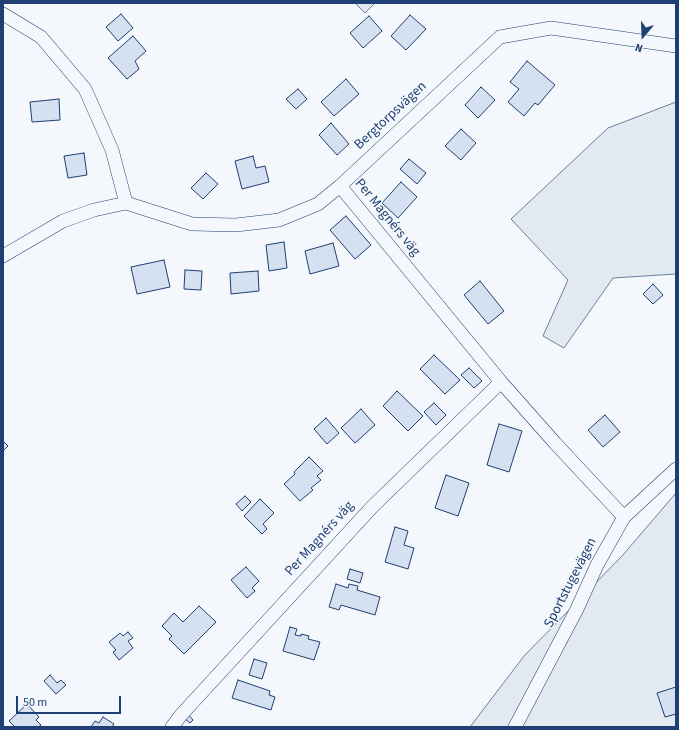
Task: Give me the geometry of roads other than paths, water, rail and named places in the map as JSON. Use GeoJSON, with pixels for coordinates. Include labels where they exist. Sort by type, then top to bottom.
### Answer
{"type":"FeatureCollection","features":[{"type":"Feature","properties":{"kind":"street"},"geometry":{"type":"LineString","coordinates":[[3,14],[41,37],[85,89],[112,150],[126,203],[94,210],[64,221],[3,256]]}},
{"type":"Feature","properties":{"kind":"street","name":"Bergtorpsvägen"},"geometry":{"type":"LineString","coordinates":[[126,203],[192,224],[236,225],[278,220],[318,204],[340,186],[500,37],[551,28],[676,46]]}},
{"type":"Feature","properties":{"kind":"street","name":"Per Magnérs väg"},"geometry":{"type":"LineString","coordinates":[[340,186],[501,382],[624,517]]}},
{"type":"Feature","properties":{"kind":"street","name":"Per Magnérs väg"},"geometry":{"type":"LineString","coordinates":[[172,727],[181,715],[373,506],[501,382]]}},
{"type":"Feature","properties":{"kind":"street","name":"Sportstugevägen"},"geometry":{"type":"LineString","coordinates":[[515,727],[577,609],[597,565],[624,517],[676,469]]}}]}
